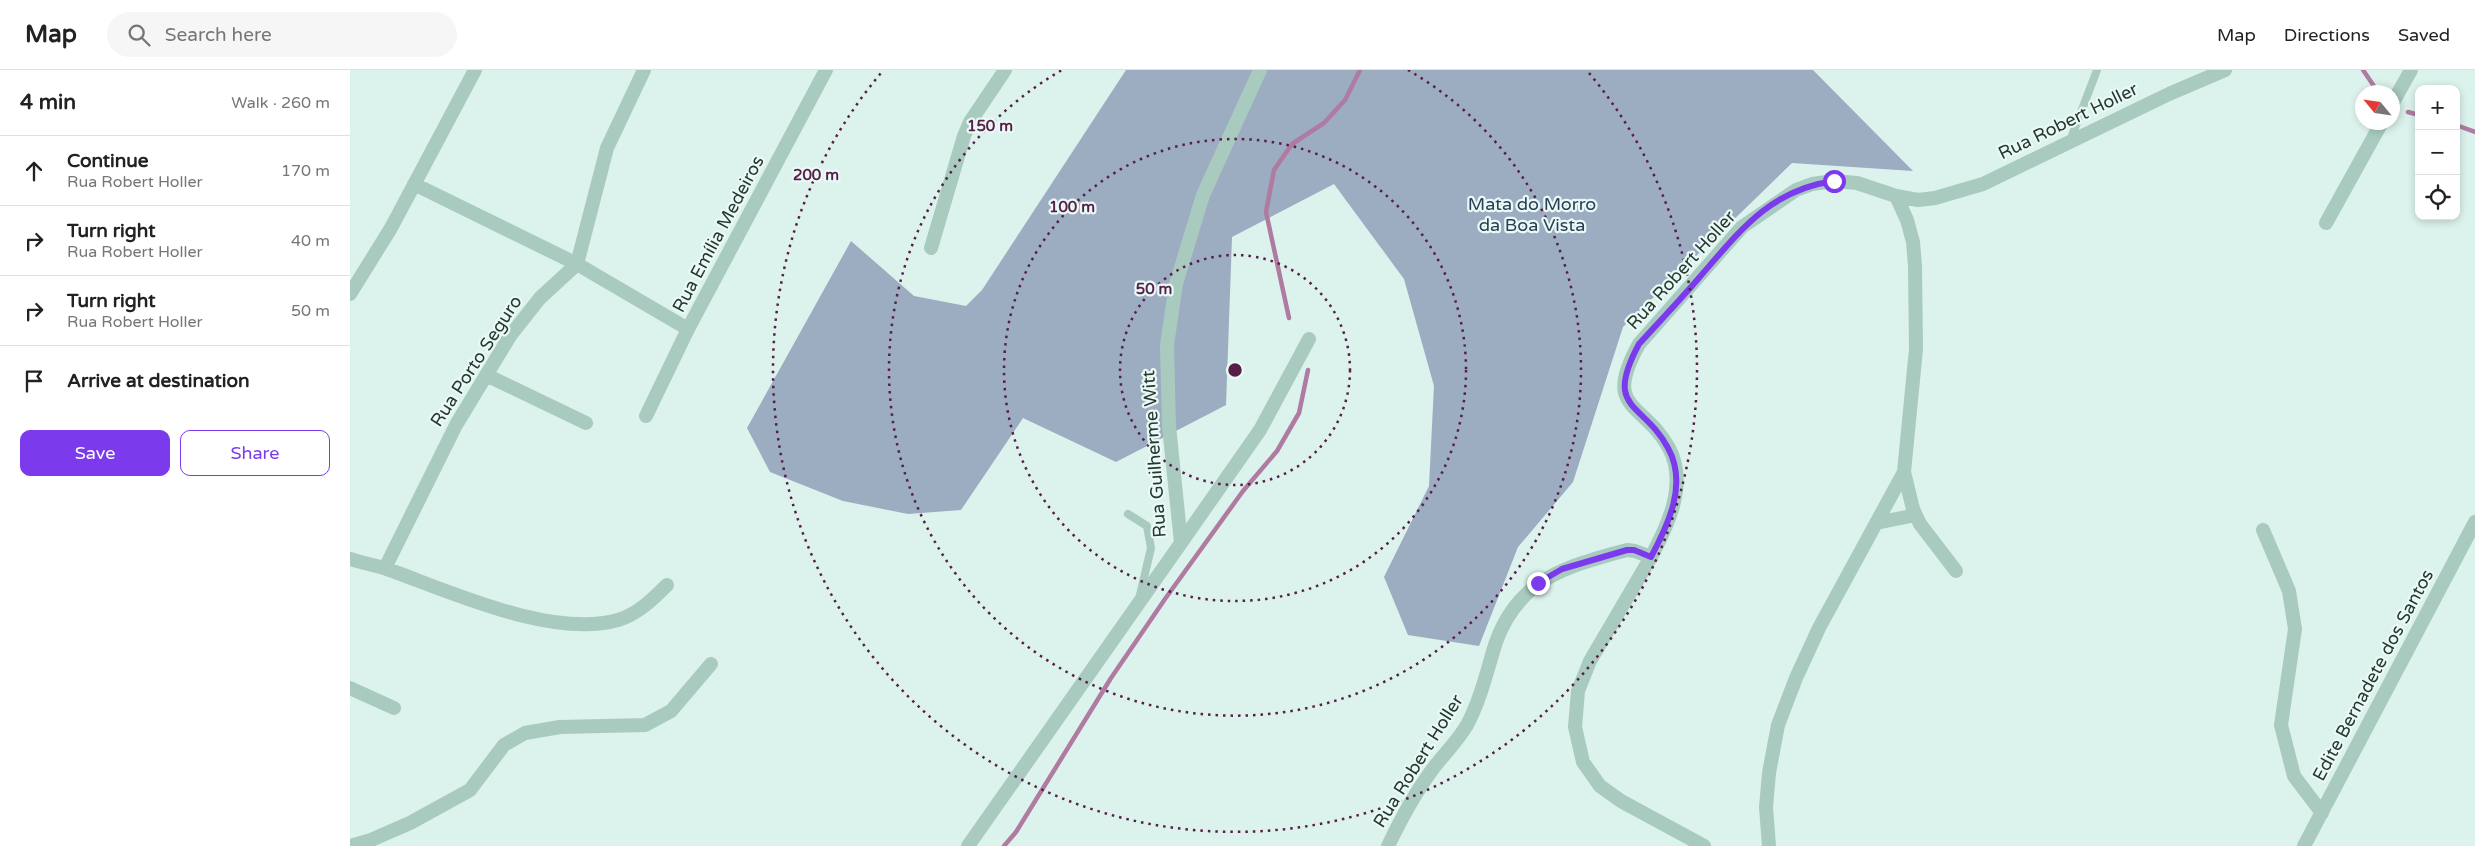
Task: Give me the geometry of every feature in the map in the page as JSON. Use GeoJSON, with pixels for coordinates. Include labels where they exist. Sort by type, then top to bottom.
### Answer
{"type":"FeatureCollection","features":[{"type":"Feature","properties":{"kind":"street"},"geometry":{"type":"LineString","coordinates":[[350,294],[391,228],[475,70]]}},
{"type":"Feature","properties":{"kind":"street"},"geometry":{"type":"LineString","coordinates":[[577,264],[607,148],[644,70]]}},
{"type":"Feature","properties":{"kind":"street","name":"Rua Emília Medeiros"},"geometry":{"type":"LineString","coordinates":[[646,416],[688,329],[826,70]]}},
{"type":"Feature","properties":{"kind":"street"},"geometry":{"type":"LineString","coordinates":[[931,248],[964,136],[970,122],[1005,70]]}},
{"type":"Feature","properties":{"kind":"street","name":"Rua Guilherme Witt"},"geometry":{"type":"LineString","coordinates":[[968,846],[1181,543],[1169,426],[1166,346],[1175,293],[1203,195],[1260,70]]}},
{"type":"Feature","properties":{"kind":"street","name":"Rua Robert Holler"},"geometry":{"type":"LineString","coordinates":[[1388,846],[1431,771],[1467,725],[1477,703],[1497,640],[1507,619],[1520,602],[1538,583],[1562,569],[1627,550],[1634,550],[1651,557],[1670,521],[1676,495],[1674,473],[1669,450],[1662,437],[1636,412],[1628,400],[1624,384],[1628,364],[1639,344],[1742,227],[1780,199],[1812,184],[1834,181],[1857,183],[1896,196],[1918,200],[1934,198],[1983,184],[2169,94],[2226,70]]}},
{"type":"Feature","properties":{"kind":"street"},"geometry":{"type":"LineString","coordinates":[[2400,90],[2412,70]]}},
{"type":"Feature","properties":{"kind":"street"},"geometry":{"type":"LineString","coordinates":[[2326,223],[2378,130]]}},
{"type":"Feature","properties":{"kind":"street"},"geometry":{"type":"LineString","coordinates":[[414,184],[577,264],[688,329]]}},
{"type":"Feature","properties":{"kind":"street"},"geometry":{"type":"LineString","coordinates":[[1896,196],[1907,220],[1913,242],[1915,266],[1916,349],[1904,472],[1916,514],[1956,571]]}},
{"type":"Feature","properties":{"kind":"street","name":"Rua Porto Seguro"},"geometry":{"type":"LineString","coordinates":[[385,568],[437,459],[486,375],[525,314],[577,264]]}},
{"type":"Feature","properties":{"kind":"street"},"geometry":{"type":"LineString","coordinates":[[1181,543],[1260,430],[1309,339]]}},
{"type":"Feature","properties":{"kind":"street"},"geometry":{"type":"LineString","coordinates":[[486,375],[586,423]]}},
{"type":"Feature","properties":{"kind":"street"},"geometry":{"type":"LineString","coordinates":[[1769,846],[1766,807],[1769,773],[1778,725],[1819,628],[1904,472]]}},
{"type":"Feature","properties":{"kind":"street"},"geometry":{"type":"LineString","coordinates":[[1876,523],[1916,514]]}},
{"type":"Feature","properties":{"kind":"street","name":"Edite Bernadete dos Santos"},"geometry":{"type":"LineString","coordinates":[[2304,846],[2475,522]]}},
{"type":"Feature","properties":{"kind":"street"},"geometry":{"type":"LineString","coordinates":[[2263,530],[2289,592],[2295,629],[2294,651],[2281,725],[2294,776],[2322,813]]}},
{"type":"Feature","properties":{"kind":"street"},"geometry":{"type":"LineString","coordinates":[[1651,557],[1590,661],[1578,691],[1575,727],[1583,762],[1600,786],[1620,800],[1704,846]]}},
{"type":"Feature","properties":{"kind":"street"},"geometry":{"type":"LineString","coordinates":[[350,559],[385,568],[456,596],[557,623],[583,625],[618,620],[646,606],[667,585]]}},
{"type":"Feature","properties":{"kind":"street"},"geometry":{"type":"LineString","coordinates":[[350,846],[372,840],[410,823],[470,790],[504,745],[525,733],[560,727],[645,725],[671,711],[710,664]]}},
{"type":"Feature","properties":{"kind":"street"},"geometry":{"type":"LineString","coordinates":[[350,688],[394,708]]}},
{"type":"Feature","properties":{"kind":"lane"},"geometry":{"type":"LineString","coordinates":[[2070,142],[2096,70]]}},
{"type":"Feature","properties":{"kind":"lane"},"geometry":{"type":"LineString","coordinates":[[1128,514],[1147,526],[1151,548],[1138,604]]}},
{"type":"Feature","properties":{"kind":"green space","name":"Mata do Morro da Boa Vista"},"geometry":{"type":"Polygon","coordinates":[[[1126,70],[1813,70],[1913,171],[1792,163],[1623,327],[1573,482],[1518,547],[1479,646],[1408,635],[1384,577],[1429,486],[1434,386],[1404,279],[1334,184],[1232,237],[1226,405],[1116,462],[1023,418],[961,510],[908,514],[843,501],[770,472],[747,428],[851,241],[914,296],[966,306],[982,290],[1126,70]]]}},
{"type":"Feature","properties":{"kind":"waterway"},"geometry":{"type":"LineString","coordinates":[[1289,318],[1266,212],[1274,170],[1292,144],[1324,123],[1345,100],[1360,70]]}},
{"type":"Feature","properties":{"kind":"waterway"},"geometry":{"type":"LineString","coordinates":[[2363,70],[2373,85]]}},
{"type":"Feature","properties":{"kind":"waterway"},"geometry":{"type":"LineString","coordinates":[[2408,112],[2415,114]]}},
{"type":"Feature","properties":{"kind":"waterway"},"geometry":{"type":"LineString","coordinates":[[2460,126],[2475,132]]}},
{"type":"Feature","properties":{"kind":"waterway"},"geometry":{"type":"LineString","coordinates":[[1004,846],[1016,832],[1111,678],[1165,599],[1243,491],[1277,451],[1299,413],[1308,370]]}},
{"type":"Feature","properties":{"kind":"route"},"geometry":{"type":"LineString","coordinates":[[1538,583],[1562,569],[1627,550],[1634,550],[1651,557],[1670,521],[1676,495],[1674,465],[1662,437],[1636,412],[1628,400],[1624,384],[1628,364],[1639,344],[1742,227],[1780,199],[1796,190],[1812,184],[1834,181]]}}]}
